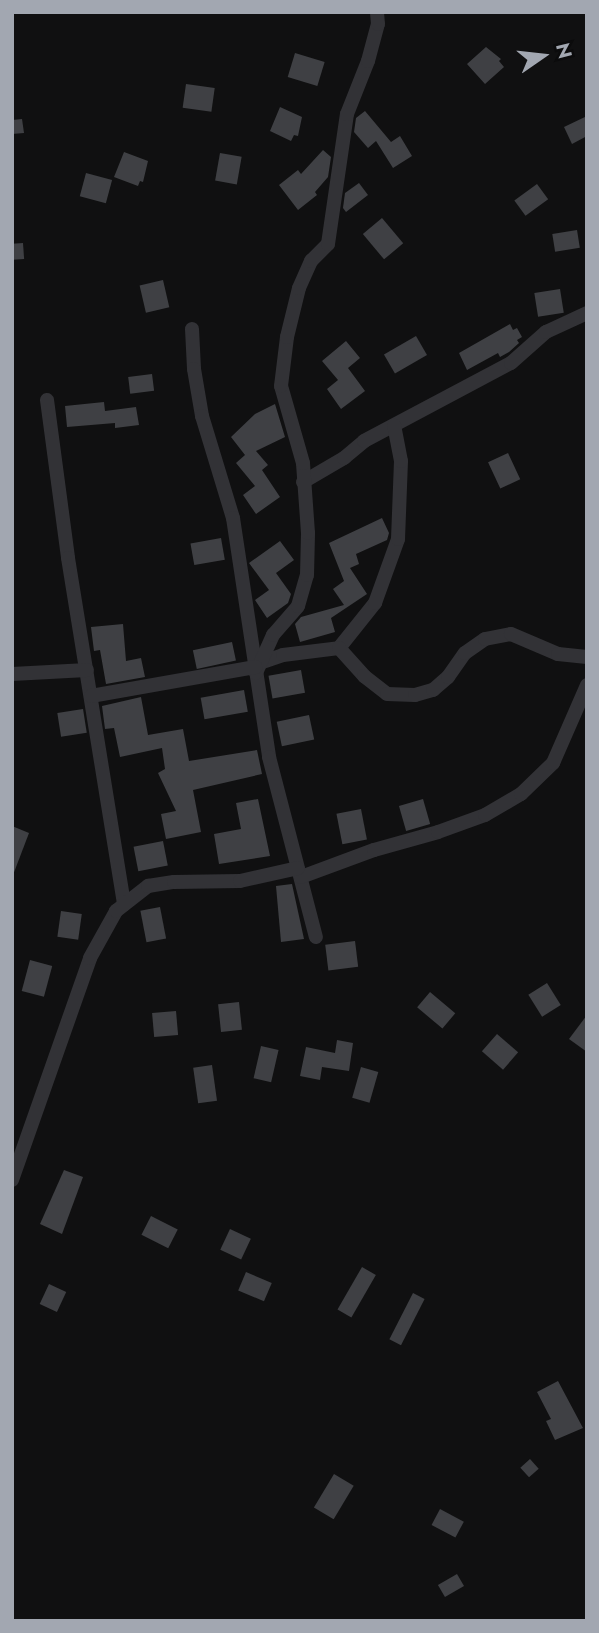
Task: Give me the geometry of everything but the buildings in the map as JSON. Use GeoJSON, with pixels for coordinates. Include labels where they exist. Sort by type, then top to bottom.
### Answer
{"type":"FeatureCollection","features":[{"type":"Feature","properties":{"kind":"street"},"geometry":{"type":"LineString","coordinates":[[257,667],[273,635],[298,606],[307,575],[308,533],[303,463],[281,386],[287,337],[307,270],[328,243],[347,114],[368,61],[378,24],[377,12]]}},
{"type":"Feature","properties":{"kind":"street"},"geometry":{"type":"LineString","coordinates":[[303,482],[344,458],[363,441],[510,363],[546,332],[587,313]]}},
{"type":"Feature","properties":{"kind":"street"},"geometry":{"type":"LineString","coordinates":[[192,329],[194,369],[202,416],[233,518],[269,757],[316,937]]}},
{"type":"Feature","properties":{"kind":"street"},"geometry":{"type":"LineString","coordinates":[[47,400],[68,558],[124,904]]}},
{"type":"Feature","properties":{"kind":"street"},"geometry":{"type":"LineString","coordinates":[[91,696],[257,667],[283,655],[339,648],[375,603],[398,539],[401,461],[394,426]]}},
{"type":"Feature","properties":{"kind":"street"},"geometry":{"type":"LineString","coordinates":[[339,648],[364,676],[387,694],[415,695],[433,690],[448,677],[465,653],[485,639],[498,636],[511,634],[558,654],[587,657]]}},
{"type":"Feature","properties":{"kind":"street"},"geometry":{"type":"LineString","coordinates":[[12,674],[87,670]]}},
{"type":"Feature","properties":{"kind":"street"},"geometry":{"type":"LineString","coordinates":[[12,1180],[90,958],[102,932],[124,904],[148,887],[174,882],[240,881],[300,873],[438,832],[485,815],[521,794],[553,764],[587,685]]}}]}
